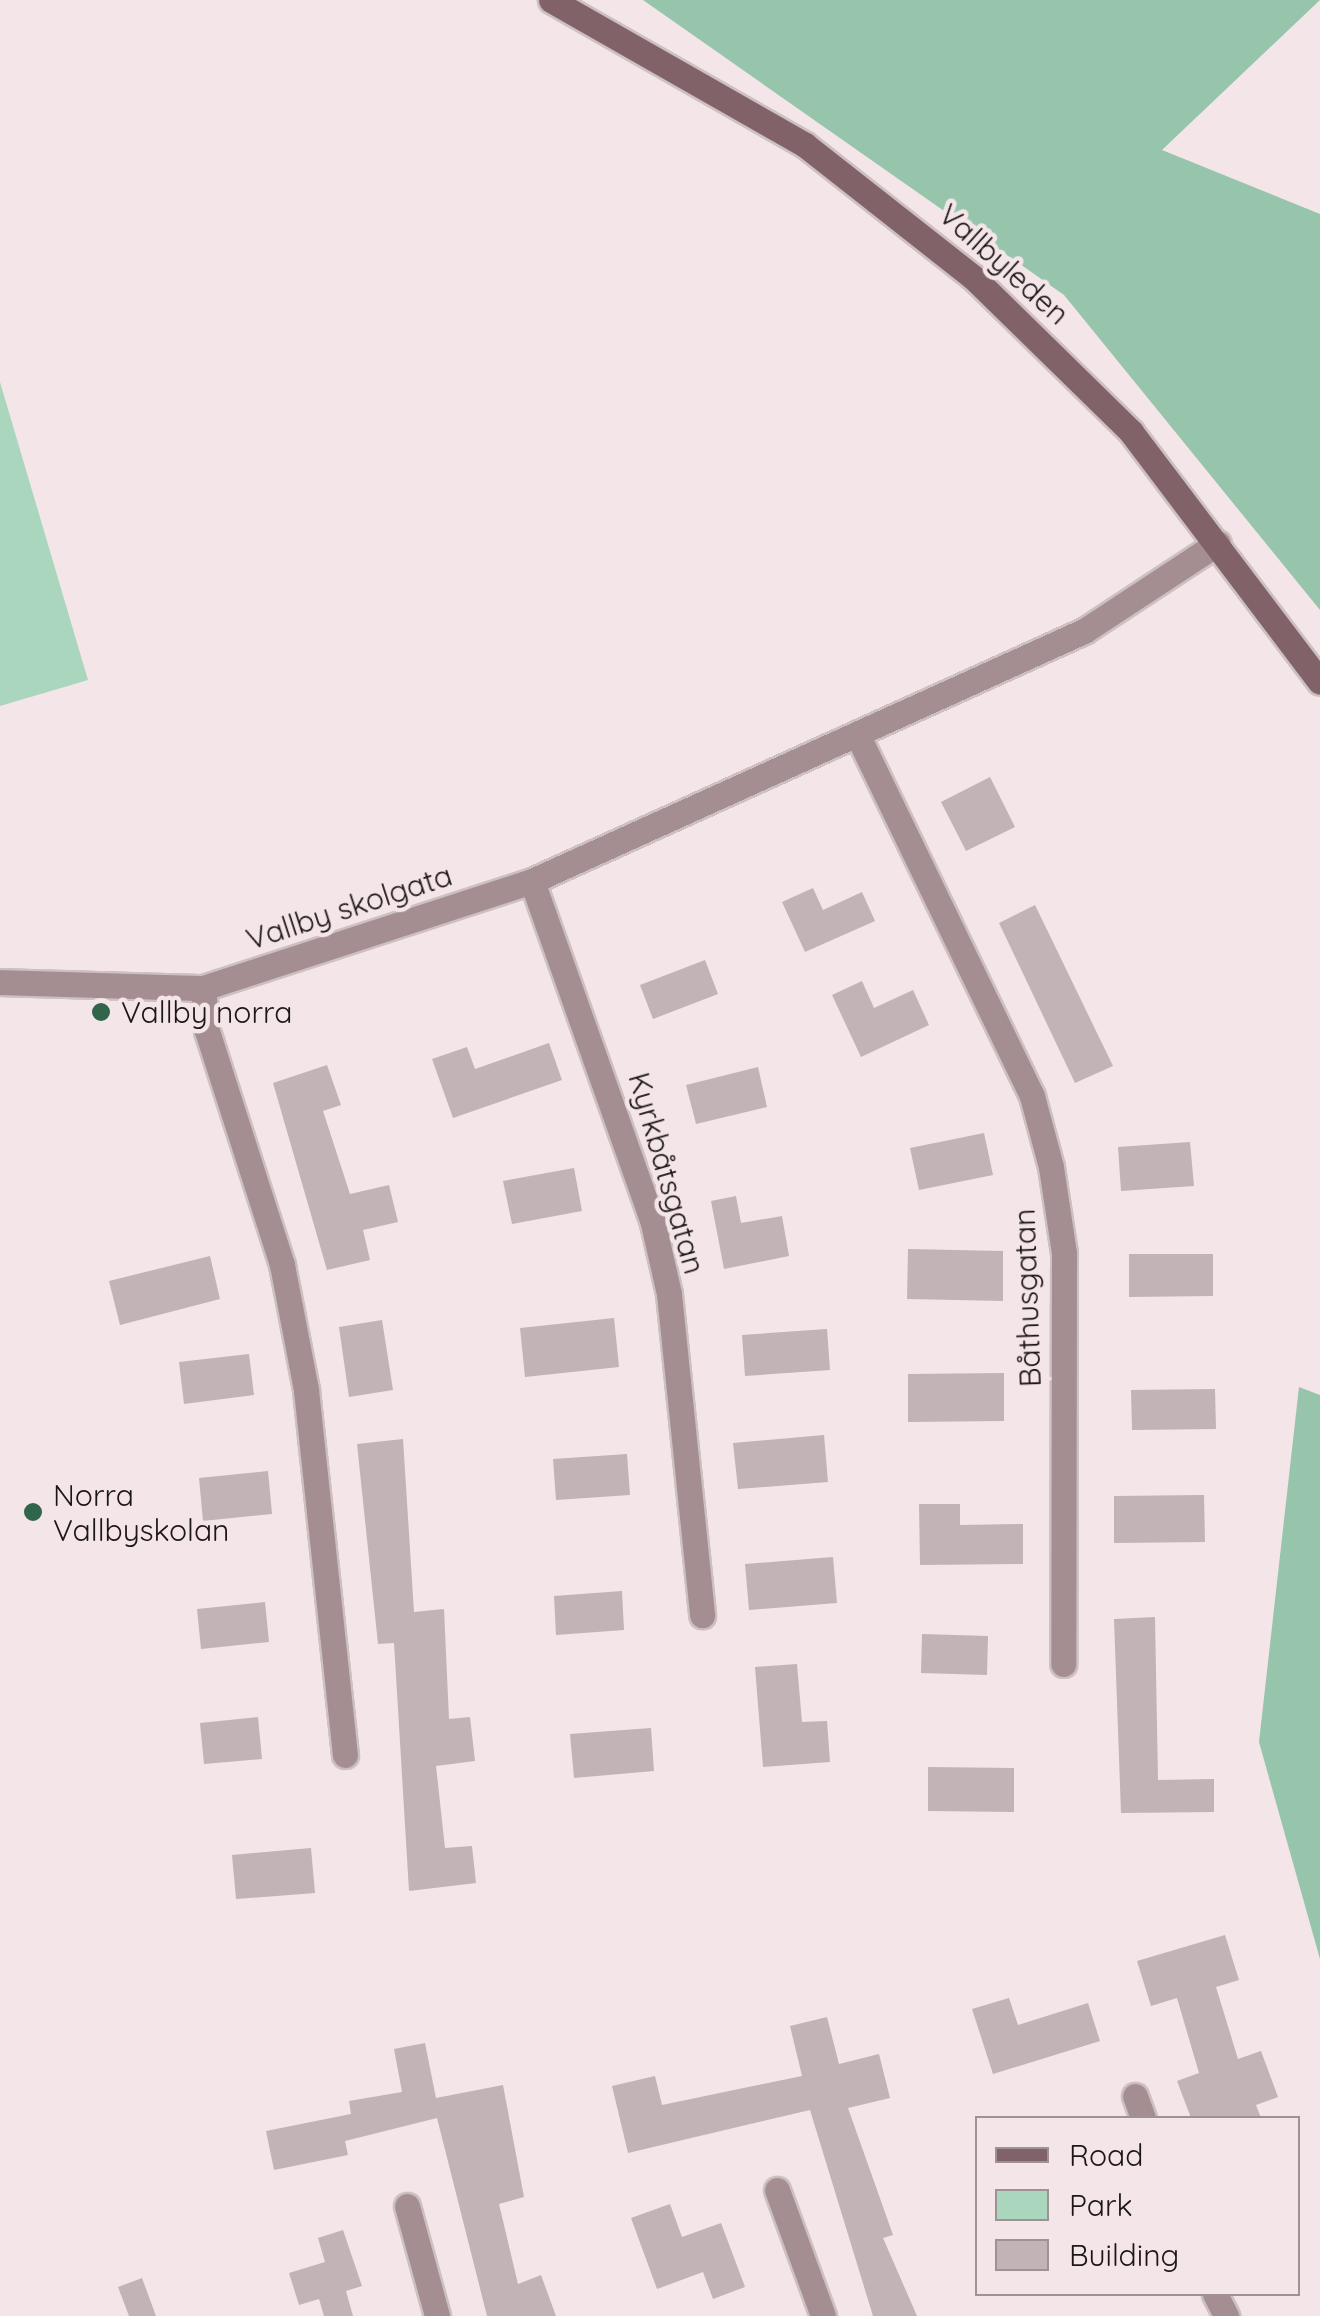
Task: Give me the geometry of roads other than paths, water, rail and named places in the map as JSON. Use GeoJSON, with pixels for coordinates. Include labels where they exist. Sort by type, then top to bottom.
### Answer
{"type":"FeatureCollection","features":[{"type":"Feature","properties":{"kind":"main road","name":"Vallbyleden"},"geometry":{"type":"LineString","coordinates":[[551,0],[805,145],[891,208],[1059,356],[1218,543],[1320,682]]}},
{"type":"Feature","properties":{"kind":"street","name":"Vallby skolgata"},"geometry":{"type":"LineString","coordinates":[[0,982],[203,988],[532,882],[1084,632],[1218,543]]}},
{"type":"Feature","properties":{"kind":"street","name":"Båthusgatan"},"geometry":{"type":"LineString","coordinates":[[857,734],[1032,1096],[1051,1168],[1064,1253],[1063,1664]]}},
{"type":"Feature","properties":{"kind":"street","name":"Kyrkbåtsgatan"},"geometry":{"type":"LineString","coordinates":[[532,882],[652,1219],[669,1294],[702,1615]]}},
{"type":"Feature","properties":{"kind":"street"},"geometry":{"type":"LineString","coordinates":[[203,988],[206,1031],[282,1264],[306,1390],[346,1755]]}},
{"type":"Feature","properties":{"kind":"street"},"geometry":{"type":"LineString","coordinates":[[777,2190],[822,2316]]}},
{"type":"Feature","properties":{"kind":"street"},"geometry":{"type":"LineString","coordinates":[[406,2206],[438,2316]]}},
{"type":"Feature","properties":{"kind":"place","name":"Vallby norra"},"geometry":{"type":"Point","coordinates":[101,1012]}},
{"type":"Feature","properties":{"kind":"place","name":"Norra Vallbyskolan"},"geometry":{"type":"Point","coordinates":[33,1512]}}]}
